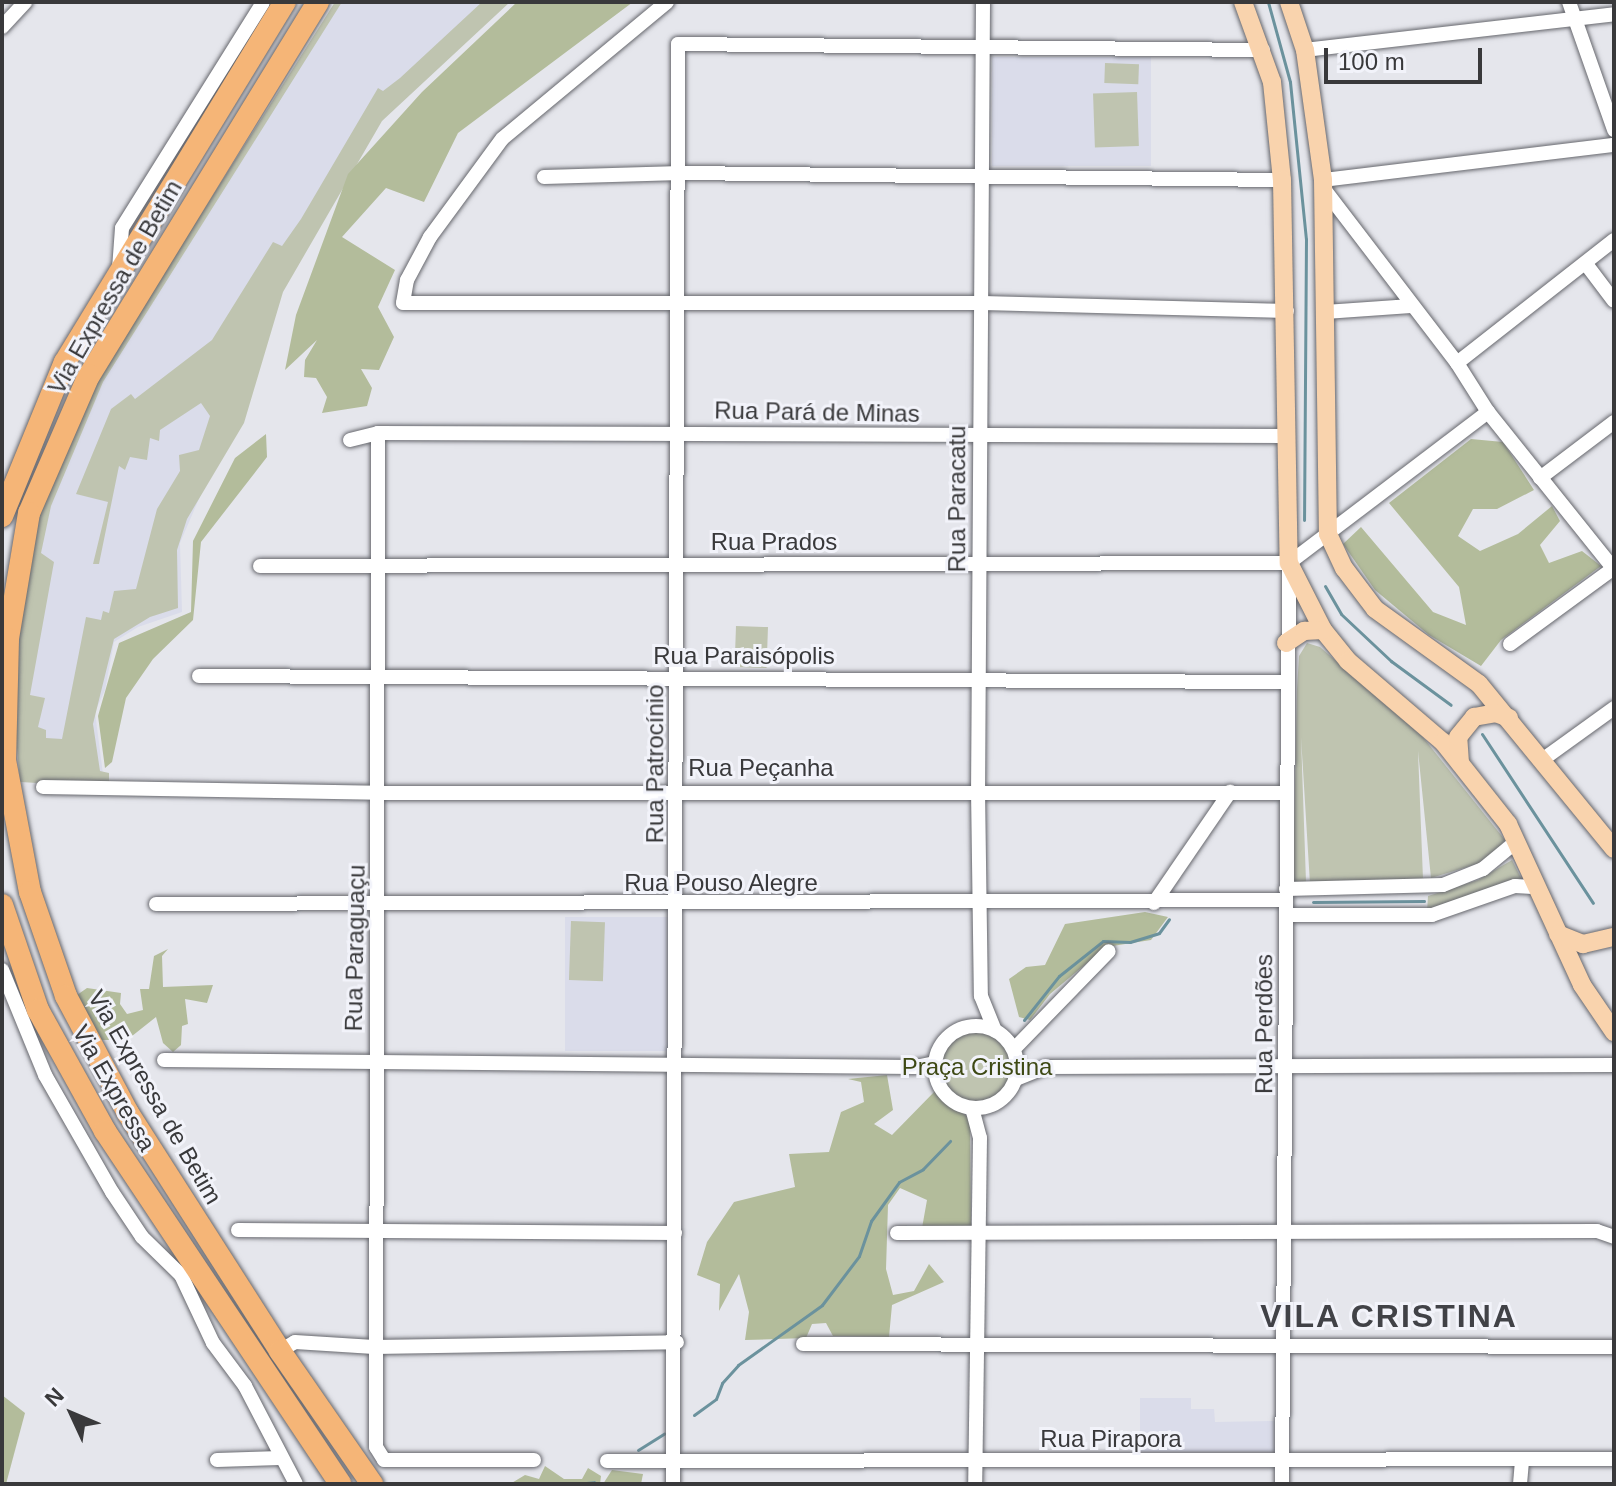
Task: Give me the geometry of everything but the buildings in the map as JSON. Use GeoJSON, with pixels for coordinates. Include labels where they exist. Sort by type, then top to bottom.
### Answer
{"type":"FeatureCollection","features":[{"type":"Feature","properties":{"kind":"highway"},"geometry":{"type":"LineString","coordinates":[[2,516],[65,362],[285,2]]}},
{"type":"Feature","properties":{"kind":"highway","name":"Via Expressa de Betim"},"geometry":{"type":"LineString","coordinates":[[318,2],[89,375],[29,513],[8,639],[5,760],[30,892],[66,996],[128,1113],[280,1351],[372,1484]]}},
{"type":"Feature","properties":{"kind":"highway","name":"Via Expressa"},"geometry":{"type":"LineString","coordinates":[[2,905],[38,1010],[105,1131],[340,1484]]}},
{"type":"Feature","properties":{"kind":"main road"},"geometry":{"type":"LineString","coordinates":[[1243,2],[1263,50],[1282,180],[1287,311],[1285,436],[1289,563],[1323,630],[1348,661],[1409,709],[1460,763],[1517,841],[1558,934],[1614,1032]]}},
{"type":"Feature","properties":{"kind":"main road"},"geometry":{"type":"LineString","coordinates":[[1293,5],[1305,50],[1324,184],[1328,534],[1344,568],[1375,609],[1477,683],[1509,718],[1614,849]]}},
{"type":"Feature","properties":{"kind":"main road"},"geometry":{"type":"LineString","coordinates":[[1286,643],[1304,631],[1323,630]]}},
{"type":"Feature","properties":{"kind":"main road"},"geometry":{"type":"LineString","coordinates":[[1460,763],[1458,737],[1474,717],[1496,713],[1509,718]]}},
{"type":"Feature","properties":{"kind":"main road"},"geometry":{"type":"LineString","coordinates":[[1558,934],[1583,944],[1614,937]]}},
{"type":"Feature","properties":{"kind":"street"},"geometry":{"type":"LineString","coordinates":[[119,270],[122,228],[263,2]]}},
{"type":"Feature","properties":{"kind":"street"},"geometry":{"type":"LineString","coordinates":[[667,2],[502,139],[430,237],[407,280],[403,303],[983,303],[1287,311]]}},
{"type":"Feature","properties":{"kind":"street","name":"Rua Paracatu"},"geometry":{"type":"LineString","coordinates":[[983,2],[978,790],[981,996],[995,1030]]}},
{"type":"Feature","properties":{"kind":"street"},"geometry":{"type":"LineString","coordinates":[[1569,2],[1572,20],[1614,130]]}},
{"type":"Feature","properties":{"kind":"street"},"geometry":{"type":"LineString","coordinates":[[2,27],[19,5]]}},
{"type":"Feature","properties":{"kind":"street"},"geometry":{"type":"LineString","coordinates":[[1305,50],[1614,14]]}},
{"type":"Feature","properties":{"kind":"street","name":"Rua Patrocínio"},"geometry":{"type":"LineString","coordinates":[[673,1484],[678,1063],[677,305],[681,173],[678,44],[983,47]]}},
{"type":"Feature","properties":{"kind":"street"},"geometry":{"type":"LineString","coordinates":[[983,47],[1263,50]]}},
{"type":"Feature","properties":{"kind":"street"},"geometry":{"type":"LineString","coordinates":[[1510,644],[1614,568],[1488,412],[1457,363],[1411,306],[1324,184],[1614,145]]}},
{"type":"Feature","properties":{"kind":"street"},"geometry":{"type":"LineString","coordinates":[[544,177],[681,173],[1282,180]]}},
{"type":"Feature","properties":{"kind":"street"},"geometry":{"type":"LineString","coordinates":[[1457,363],[1614,240]]}},
{"type":"Feature","properties":{"kind":"street"},"geometry":{"type":"LineString","coordinates":[[1586,264],[1614,301]]}},
{"type":"Feature","properties":{"kind":"street"},"geometry":{"type":"LineString","coordinates":[[1325,312],[1411,306]]}},
{"type":"Feature","properties":{"kind":"street"},"geometry":{"type":"LineString","coordinates":[[1289,563],[1488,412]]}},
{"type":"Feature","properties":{"kind":"street"},"geometry":{"type":"LineString","coordinates":[[1540,478],[1614,422]]}},
{"type":"Feature","properties":{"kind":"street","name":"Rua Pará de Minas"},"geometry":{"type":"LineString","coordinates":[[350,440],[378,433],[1285,436]]}},
{"type":"Feature","properties":{"kind":"street","name":"Rua Paraguaçu"},"geometry":{"type":"LineString","coordinates":[[378,433],[376,1447],[384,1460],[534,1460]]}},
{"type":"Feature","properties":{"kind":"street","name":"Rua Prados"},"geometry":{"type":"LineString","coordinates":[[260,566],[1289,563]]}},
{"type":"Feature","properties":{"kind":"street","name":"Rua Perdões"},"geometry":{"type":"LineString","coordinates":[[1282,1484],[1289,563]]}},
{"type":"Feature","properties":{"kind":"street","name":"Rua Paraisópolis"},"geometry":{"type":"LineString","coordinates":[[199,676],[981,677],[1288,682]]}},
{"type":"Feature","properties":{"kind":"street"},"geometry":{"type":"LineString","coordinates":[[1542,760],[1614,708]]}},
{"type":"Feature","properties":{"kind":"street","name":"Rua Peçanha"},"geometry":{"type":"LineString","coordinates":[[43,787],[377,793],[978,790],[1287,793]]}},
{"type":"Feature","properties":{"kind":"street"},"geometry":{"type":"LineString","coordinates":[[1154,903],[1230,792]]}},
{"type":"Feature","properties":{"kind":"street","name":"Rua Pouso Alegre"},"geometry":{"type":"LineString","coordinates":[[1286,902],[1443,885],[1492,864],[1517,841]]}},
{"type":"Feature","properties":{"kind":"street","name":"Rua Pouso Alegre"},"geometry":{"type":"LineString","coordinates":[[156,904],[1286,902],[1432,915],[1515,886],[1537,887]]}},
{"type":"Feature","properties":{"kind":"street"},"geometry":{"type":"LineString","coordinates":[[1046,1067],[1015,1051],[995,1030],[967,1027],[942,1044],[936,1070],[949,1098],[972,1108],[989,1106],[1006,1096],[1016,1079],[1015,1051],[1109,951]]}},
{"type":"Feature","properties":{"kind":"street"},"geometry":{"type":"LineString","coordinates":[[2,970],[45,1075],[112,1192],[142,1237],[181,1275],[213,1343],[248,1393],[296,1484]]}},
{"type":"Feature","properties":{"kind":"street","name":"Rua Paracatu"},"geometry":{"type":"LineString","coordinates":[[967,1027],[981,996]]}},
{"type":"Feature","properties":{"kind":"street"},"geometry":{"type":"LineString","coordinates":[[164,1060],[678,1063],[915,1067],[936,1070]]}},
{"type":"Feature","properties":{"kind":"street"},"geometry":{"type":"LineString","coordinates":[[1016,1079],[1046,1067],[1614,1065]]}},
{"type":"Feature","properties":{"kind":"street"},"geometry":{"type":"LineString","coordinates":[[975,1484],[980,1138],[989,1106]]}},
{"type":"Feature","properties":{"kind":"street"},"geometry":{"type":"LineString","coordinates":[[972,1108],[980,1138]]}},
{"type":"Feature","properties":{"kind":"street"},"geometry":{"type":"LineString","coordinates":[[238,1230],[675,1233]]}},
{"type":"Feature","properties":{"kind":"street"},"geometry":{"type":"LineString","coordinates":[[897,1233],[1597,1231],[1614,1237]]}},
{"type":"Feature","properties":{"kind":"street"},"geometry":{"type":"LineString","coordinates":[[142,1237],[195,1265]]}},
{"type":"Feature","properties":{"kind":"street"},"geometry":{"type":"LineString","coordinates":[[280,1351],[295,1342],[374,1347],[677,1342]]}},
{"type":"Feature","properties":{"kind":"street"},"geometry":{"type":"LineString","coordinates":[[803,1344],[1614,1347]]}},
{"type":"Feature","properties":{"kind":"street"},"geometry":{"type":"LineString","coordinates":[[217,1460],[280,1458]]}},
{"type":"Feature","properties":{"kind":"street","name":"Rua Pirapora"},"geometry":{"type":"LineString","coordinates":[[607,1461],[1614,1459]]}},
{"type":"Feature","properties":{"kind":"street"},"geometry":{"type":"LineString","coordinates":[[1520,1484],[1522,1460]]}},
{"type":"Feature","properties":{"kind":"shaded area"},"geometry":{"type":"Polygon","coordinates":[[[337,2],[490,2],[398,85],[281,258],[241,401],[180,543],[182,612],[138,627],[114,642],[105,690],[95,712],[104,782],[24,782],[17,715],[47,512],[100,381],[337,2]]]}},
{"type":"Feature","properties":{"kind":"shaded area"},"geometry":{"type":"Polygon","coordinates":[[[992,57],[1151,57],[1151,166],[992,166],[992,57]]]}},
{"type":"Feature","properties":{"kind":"shaded area"},"geometry":{"type":"Polygon","coordinates":[[[565,917],[671,917],[671,1051],[565,1051],[565,917]]]}},
{"type":"Feature","properties":{"kind":"shaded area"},"geometry":{"type":"Polygon","coordinates":[[[1140,1398],[1191,1398],[1191,1409],[1214,1409],[1215,1422],[1275,1421],[1275,1452],[1140,1452],[1140,1398]]]}},
{"type":"Feature","properties":{"kind":"green space"},"geometry":{"type":"Polygon","coordinates":[[[335,2],[342,2],[103,382],[51,506],[41,553],[54,562],[30,695],[45,698],[38,727],[46,730],[46,738],[62,739],[86,617],[101,620],[103,611],[109,613],[114,591],[136,589],[157,509],[180,471],[179,455],[199,450],[210,416],[201,403],[160,430],[159,441],[150,438],[147,460],[130,457],[125,470],[119,466],[99,564],[93,564],[108,502],[76,494],[111,409],[131,394],[135,399],[212,340],[273,242],[282,246],[301,219],[378,88],[383,91],[400,78],[482,2],[510,2],[382,121],[283,292],[244,423],[187,519],[177,550],[178,608],[150,617],[114,639],[93,724],[100,771],[109,773],[109,787],[20,782],[11,678],[42,500],[102,371],[335,2]]]}},
{"type":"Feature","properties":{"kind":"green space"},"geometry":{"type":"Polygon","coordinates":[[[517,2],[633,2],[458,133],[424,202],[386,188],[342,237],[395,270],[378,307],[394,337],[379,370],[361,369],[372,388],[367,406],[322,413],[327,397],[316,378],[304,377],[305,360],[317,340],[285,370],[296,315],[348,174],[422,92],[517,2]]]}},
{"type":"Feature","properties":{"kind":"green space"},"geometry":{"type":"Polygon","coordinates":[[[1105,63],[1139,64],[1138,84],[1104,83],[1105,63]]]}},
{"type":"Feature","properties":{"kind":"green space"},"geometry":{"type":"Polygon","coordinates":[[[1137,92],[1139,146],[1095,148],[1093,94],[1137,92]]]}},
{"type":"Feature","properties":{"kind":"green space"},"geometry":{"type":"Polygon","coordinates":[[[266,434],[267,457],[201,542],[193,620],[153,659],[126,698],[112,762],[105,768],[98,716],[119,643],[191,612],[193,541],[235,458],[266,434]]]}},
{"type":"Feature","properties":{"kind":"green space"},"geometry":{"type":"Polygon","coordinates":[[[1471,439],[1503,442],[1534,490],[1497,509],[1473,509],[1458,536],[1480,551],[1518,534],[1552,506],[1560,521],[1540,545],[1549,563],[1582,551],[1601,566],[1501,640],[1481,666],[1429,635],[1375,590],[1343,544],[1361,527],[1433,612],[1466,625],[1459,587],[1389,503],[1471,439]]]}},
{"type":"Feature","properties":{"kind":"green space"},"geometry":{"type":"Polygon","coordinates":[[[736,626],[768,627],[767,668],[735,667],[736,626]]]}},
{"type":"Feature","properties":{"kind":"green space"},"geometry":{"type":"Polygon","coordinates":[[[1307,643],[1320,647],[1422,736],[1505,840],[1490,860],[1431,878],[1418,751],[1423,879],[1310,884],[1301,737],[1306,882],[1293,883],[1297,689],[1299,656],[1307,643]]]}},
{"type":"Feature","properties":{"kind":"green space"},"geometry":{"type":"Polygon","coordinates":[[[1512,860],[1522,880],[1427,912],[1428,896],[1478,880],[1512,860]]]}},
{"type":"Feature","properties":{"kind":"green space"},"geometry":{"type":"Polygon","coordinates":[[[1145,912],[1168,917],[1151,940],[1106,947],[1050,994],[1030,1020],[1019,1017],[1009,979],[1026,967],[1045,965],[1065,924],[1145,912]]]}},
{"type":"Feature","properties":{"kind":"green space"},"geometry":{"type":"Polygon","coordinates":[[[571,921],[605,922],[603,981],[569,980],[571,921]]]}},
{"type":"Feature","properties":{"kind":"green space"},"geometry":{"type":"Polygon","coordinates":[[[168,949],[162,956],[163,987],[213,985],[207,1003],[185,999],[188,1024],[182,1026],[181,1045],[173,1052],[163,1043],[156,1017],[127,1040],[98,1040],[77,995],[87,988],[121,993],[120,1004],[127,1014],[143,1010],[140,989],[149,989],[154,956],[168,949]]]}},
{"type":"Feature","properties":{"kind":"green space","name":"Praça Cristina"},"geometry":{"type":"Polygon","coordinates":[[[970,1030],[984,1030],[998,1036],[1008,1046],[1014,1067],[1012,1081],[998,1098],[984,1104],[970,1104],[956,1098],[946,1088],[940,1074],[940,1060],[946,1046],[956,1036],[970,1030]]]}},
{"type":"Feature","properties":{"kind":"green space"},"geometry":{"type":"Polygon","coordinates":[[[887,1075],[893,1110],[874,1124],[892,1135],[936,1090],[970,1119],[971,1226],[922,1228],[927,1200],[900,1188],[888,1205],[886,1269],[893,1295],[914,1291],[929,1264],[944,1282],[892,1305],[889,1337],[833,1336],[826,1323],[812,1324],[806,1338],[745,1340],[749,1312],[739,1274],[719,1311],[720,1284],[697,1275],[707,1242],[734,1202],[795,1187],[789,1154],[829,1152],[841,1112],[864,1102],[861,1082],[848,1079],[887,1075]]]}},
{"type":"Feature","properties":{"kind":"green space"},"geometry":{"type":"Polygon","coordinates":[[[2,1395],[25,1413],[6,1484],[2,1484],[2,1395]]]}},
{"type":"Feature","properties":{"kind":"green space"},"geometry":{"type":"Polygon","coordinates":[[[545,1466],[564,1479],[582,1479],[588,1468],[601,1476],[600,1484],[510,1484],[525,1475],[539,1479],[545,1466]]]}},
{"type":"Feature","properties":{"kind":"green space"},"geometry":{"type":"Polygon","coordinates":[[[612,1470],[643,1474],[641,1484],[603,1484],[612,1470]]]}},
{"type":"Feature","properties":{"kind":"waterway"},"geometry":{"type":"LineString","coordinates":[[1268,2],[1290,82],[1306,239],[1304,520]]}},
{"type":"Feature","properties":{"kind":"waterway"},"geometry":{"type":"LineString","coordinates":[[1325,586],[1341,614],[1391,661],[1451,705]]}},
{"type":"Feature","properties":{"kind":"waterway"},"geometry":{"type":"LineString","coordinates":[[1482,734],[1593,903]]}},
{"type":"Feature","properties":{"kind":"waterway"},"geometry":{"type":"LineString","coordinates":[[1313,902],[1424,901]]}},
{"type":"Feature","properties":{"kind":"waterway"},"geometry":{"type":"LineString","coordinates":[[1024,1020],[1059,976],[1103,941],[1130,942],[1159,933],[1169,919]]}},
{"type":"Feature","properties":{"kind":"waterway"},"geometry":{"type":"LineString","coordinates":[[694,1415],[716,1399],[722,1383],[738,1365],[822,1305],[859,1256],[871,1221],[899,1182],[923,1169],[950,1141]]}},
{"type":"Feature","properties":{"kind":"waterway"},"geometry":{"type":"LineString","coordinates":[[638,1450],[664,1434]]}},
{"type":"Feature","properties":{"kind":"waterway"},"geometry":{"type":"LineString","coordinates":[[576,1484],[594,1482]]}},
{"type":"Feature","properties":{"kind":"district","name":"VILA CRISTINA"},"geometry":{"type":"Point","coordinates":[1389,1316]}}]}
